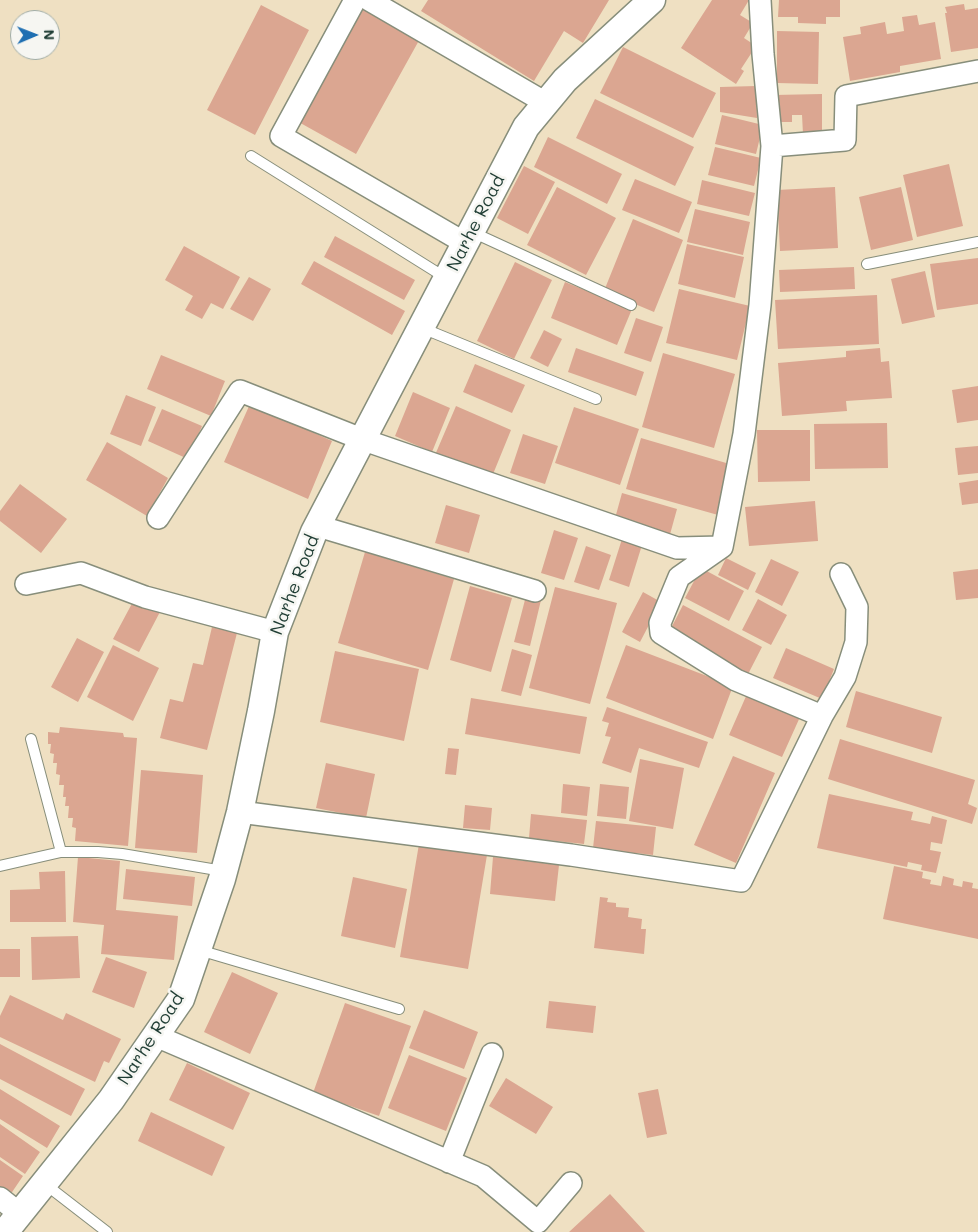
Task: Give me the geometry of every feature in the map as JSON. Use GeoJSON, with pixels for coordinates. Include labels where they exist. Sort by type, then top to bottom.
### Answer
{"type":"FeatureCollection","features":[{"type":"Feature","properties":{"kind":"street"},"geometry":{"type":"LineString","coordinates":[[355,0],[281,136],[468,237]]}},
{"type":"Feature","properties":{"kind":"street"},"geometry":{"type":"LineString","coordinates":[[369,0],[546,103]]}},
{"type":"Feature","properties":{"kind":"street","name":"Narhe Road"},"geometry":{"type":"LineString","coordinates":[[8,1215],[44,1184],[111,1100],[181,999],[224,871],[240,812],[275,632],[314,532],[364,440],[526,127],[565,80],[652,0]]}},
{"type":"Feature","properties":{"kind":"street"},"geometry":{"type":"LineString","coordinates":[[760,0],[772,146],[760,305],[744,434],[722,547],[679,577],[660,623],[660,633],[736,680],[822,716]]}},
{"type":"Feature","properties":{"kind":"street"},"geometry":{"type":"LineString","coordinates":[[772,146],[845,140],[846,96],[978,70]]}},
{"type":"Feature","properties":{"kind":"street"},"geometry":{"type":"LineString","coordinates":[[158,518],[240,391],[364,440],[677,548],[722,547]]}},
{"type":"Feature","properties":{"kind":"street"},"geometry":{"type":"LineString","coordinates":[[318,526],[535,591]]}},
{"type":"Feature","properties":{"kind":"street"},"geometry":{"type":"LineString","coordinates":[[26,584],[81,573],[145,597],[275,632]]}},
{"type":"Feature","properties":{"kind":"street"},"geometry":{"type":"LineString","coordinates":[[240,812],[571,855],[741,881],[822,716],[845,677],[856,642],[857,608],[841,574]]}},
{"type":"Feature","properties":{"kind":"street"},"geometry":{"type":"LineString","coordinates":[[156,1036],[482,1176],[538,1222],[572,1183]]}},
{"type":"Feature","properties":{"kind":"street"},"geometry":{"type":"LineString","coordinates":[[449,1162],[492,1054]]}},
{"type":"Feature","properties":{"kind":"lane"},"geometry":{"type":"LineString","coordinates":[[251,156],[447,279]]}},
{"type":"Feature","properties":{"kind":"lane"},"geometry":{"type":"LineString","coordinates":[[468,237],[631,306]]}},
{"type":"Feature","properties":{"kind":"lane"},"geometry":{"type":"LineString","coordinates":[[867,264],[978,242]]}},
{"type":"Feature","properties":{"kind":"lane"},"geometry":{"type":"LineString","coordinates":[[421,328],[596,399]]}},
{"type":"Feature","properties":{"kind":"lane"},"geometry":{"type":"LineString","coordinates":[[31,739],[61,852]]}},
{"type":"Feature","properties":{"kind":"lane"},"geometry":{"type":"LineString","coordinates":[[0,866],[61,852],[98,852],[122,854],[224,871]]}},
{"type":"Feature","properties":{"kind":"lane"},"geometry":{"type":"LineString","coordinates":[[198,950],[399,1009]]}},
{"type":"Feature","properties":{"kind":"lane"},"geometry":{"type":"LineString","coordinates":[[44,1184],[107,1232]]}},
{"type":"Feature","properties":{"kind":"building"},"geometry":{"type":"Polygon","coordinates":[[[428,0],[609,0],[583,43],[564,31],[534,81],[421,11],[428,0]]]}},
{"type":"Feature","properties":{"kind":"building"},"geometry":{"type":"Polygon","coordinates":[[[712,0],[749,0],[740,15],[753,23],[744,38],[756,46],[741,69],[744,71],[736,84],[681,48],[712,0]]]}},
{"type":"Feature","properties":{"kind":"building"},"geometry":{"type":"Polygon","coordinates":[[[779,0],[840,0],[840,17],[826,17],[826,24],[798,23],[798,17],[778,17],[779,0]]]}},
{"type":"Feature","properties":{"kind":"building"},"geometry":{"type":"Polygon","coordinates":[[[362,1],[422,35],[356,154],[295,120],[362,1]]]}},
{"type":"Feature","properties":{"kind":"building"},"geometry":{"type":"Polygon","coordinates":[[[964,4],[965,10],[978,8],[978,48],[951,52],[945,7],[964,4]]]}},
{"type":"Feature","properties":{"kind":"building"},"geometry":{"type":"Polygon","coordinates":[[[261,5],[309,30],[255,135],[207,110],[261,5]]]}},
{"type":"Feature","properties":{"kind":"building"},"geometry":{"type":"Polygon","coordinates":[[[917,15],[919,25],[935,22],[941,59],[900,66],[900,72],[850,81],[843,37],[861,34],[860,27],[885,22],[887,34],[904,31],[902,17],[917,15]]]}},
{"type":"Feature","properties":{"kind":"building"},"geometry":{"type":"Polygon","coordinates":[[[777,31],[819,32],[818,84],[777,83],[777,31]]]}},
{"type":"Feature","properties":{"kind":"building"},"geometry":{"type":"Polygon","coordinates":[[[623,47],[716,93],[693,138],[600,93],[623,47]]]}},
{"type":"Feature","properties":{"kind":"building"},"geometry":{"type":"Polygon","coordinates":[[[756,86],[757,118],[720,112],[720,87],[756,86]]]}},
{"type":"Feature","properties":{"kind":"building"},"geometry":{"type":"Polygon","coordinates":[[[822,94],[822,134],[803,134],[802,115],[792,115],[792,122],[775,122],[774,95],[822,94]]]}},
{"type":"Feature","properties":{"kind":"building"},"geometry":{"type":"Polygon","coordinates":[[[595,99],[694,147],[675,186],[576,138],[595,99]]]}},
{"type":"Feature","properties":{"kind":"building"},"geometry":{"type":"Polygon","coordinates":[[[722,115],[763,125],[756,154],[715,144],[722,115]]]}},
{"type":"Feature","properties":{"kind":"building"},"geometry":{"type":"Polygon","coordinates":[[[548,137],[622,174],[607,204],[534,167],[548,137]]]}},
{"type":"Feature","properties":{"kind":"building"},"geometry":{"type":"Polygon","coordinates":[[[715,147],[761,158],[754,186],[708,175],[715,147]]]}},
{"type":"Feature","properties":{"kind":"building"},"geometry":{"type":"Polygon","coordinates":[[[949,164],[963,226],[917,237],[903,175],[949,164]]]}},
{"type":"Feature","properties":{"kind":"building"},"geometry":{"type":"Polygon","coordinates":[[[524,166],[555,182],[528,234],[497,218],[524,166]]]}},
{"type":"Feature","properties":{"kind":"building"},"geometry":{"type":"Polygon","coordinates":[[[635,179],[692,202],[679,233],[622,210],[635,179]]]}},
{"type":"Feature","properties":{"kind":"building"},"geometry":{"type":"Polygon","coordinates":[[[702,180],[755,193],[749,216],[697,204],[702,180]]]}},
{"type":"Feature","properties":{"kind":"building"},"geometry":{"type":"Polygon","coordinates":[[[557,187],[616,218],[586,275],[527,245],[557,187]]]}},
{"type":"Feature","properties":{"kind":"building"},"geometry":{"type":"Polygon","coordinates":[[[835,187],[838,248],[780,251],[777,190],[835,187]]]}},
{"type":"Feature","properties":{"kind":"building"},"geometry":{"type":"Polygon","coordinates":[[[901,187],[913,240],[871,250],[859,197],[901,187]]]}},
{"type":"Feature","properties":{"kind":"building"},"geometry":{"type":"Polygon","coordinates":[[[695,209],[750,222],[743,255],[687,242],[695,209]]]}},
{"type":"Feature","properties":{"kind":"building"},"geometry":{"type":"Polygon","coordinates":[[[633,219],[683,240],[654,312],[604,291],[633,219]]]}},
{"type":"Feature","properties":{"kind":"building"},"geometry":{"type":"Polygon","coordinates":[[[335,236],[415,280],[404,300],[324,257],[335,236]]]}},
{"type":"Feature","properties":{"kind":"building"},"geometry":{"type":"Polygon","coordinates":[[[687,244],[744,257],[735,298],[678,284],[687,244]]]}},
{"type":"Feature","properties":{"kind":"building"},"geometry":{"type":"Polygon","coordinates":[[[184,246],[240,277],[223,309],[211,303],[202,319],[185,310],[193,296],[165,280],[184,246]]]}},
{"type":"Feature","properties":{"kind":"building"},"geometry":{"type":"Polygon","coordinates":[[[978,258],[978,304],[937,310],[930,264],[978,258]]]}},
{"type":"Feature","properties":{"kind":"building"},"geometry":{"type":"Polygon","coordinates":[[[314,261],[405,311],[392,335],[301,284],[314,261]]]}},
{"type":"Feature","properties":{"kind":"building"},"geometry":{"type":"Polygon","coordinates":[[[515,262],[552,280],[514,359],[477,341],[515,262]]]}},
{"type":"Feature","properties":{"kind":"building"},"geometry":{"type":"Polygon","coordinates":[[[854,267],[855,289],[780,292],[779,270],[854,267]]]}},
{"type":"Feature","properties":{"kind":"building"},"geometry":{"type":"Polygon","coordinates":[[[925,271],[935,317],[902,324],[891,279],[925,271]]]}},
{"type":"Feature","properties":{"kind":"building"},"geometry":{"type":"Polygon","coordinates":[[[249,277],[271,289],[253,321],[230,309],[249,277]]]}},
{"type":"Feature","properties":{"kind":"building"},"geometry":{"type":"Polygon","coordinates":[[[565,282],[632,309],[617,345],[551,318],[565,282]]]}},
{"type":"Feature","properties":{"kind":"building"},"geometry":{"type":"Polygon","coordinates":[[[679,289],[750,306],[737,360],[666,343],[679,289]]]}},
{"type":"Feature","properties":{"kind":"building"},"geometry":{"type":"Polygon","coordinates":[[[877,295],[879,344],[778,349],[775,300],[877,295]]]}},
{"type":"Feature","properties":{"kind":"building"},"geometry":{"type":"Polygon","coordinates":[[[636,318],[663,327],[651,362],[624,353],[636,318]]]}},
{"type":"Feature","properties":{"kind":"building"},"geometry":{"type":"Polygon","coordinates":[[[544,330],[562,339],[548,367],[530,358],[544,330]]]}},
{"type":"Feature","properties":{"kind":"building"},"geometry":{"type":"Polygon","coordinates":[[[576,348],[644,372],[636,396],[568,372],[576,348]]]}},
{"type":"Feature","properties":{"kind":"building"},"geometry":{"type":"Polygon","coordinates":[[[880,348],[881,362],[889,361],[892,398],[846,401],[847,411],[782,416],[778,363],[846,357],[846,351],[880,348]]]}},
{"type":"Feature","properties":{"kind":"building"},"geometry":{"type":"Polygon","coordinates":[[[663,353],[735,374],[714,448],[642,427],[663,353]]]}},
{"type":"Feature","properties":{"kind":"building"},"geometry":{"type":"Polygon","coordinates":[[[161,355],[225,381],[211,416],[147,389],[161,355]]]}},
{"type":"Feature","properties":{"kind":"building"},"geometry":{"type":"Polygon","coordinates":[[[475,364],[525,385],[512,413],[463,392],[475,364]]]}},
{"type":"Feature","properties":{"kind":"building"},"geometry":{"type":"Polygon","coordinates":[[[978,386],[978,420],[957,423],[952,390],[978,386]]]}},
{"type":"Feature","properties":{"kind":"building"},"geometry":{"type":"Polygon","coordinates":[[[413,392],[450,408],[432,452],[395,436],[413,392]]]}},
{"type":"Feature","properties":{"kind":"building"},"geometry":{"type":"Polygon","coordinates":[[[126,395],[156,407],[141,446],[110,434],[126,395]]]}},
{"type":"Feature","properties":{"kind":"building"},"geometry":{"type":"Polygon","coordinates":[[[250,404],[332,441],[308,499],[224,462],[250,404]]]}},
{"type":"Feature","properties":{"kind":"building"},"geometry":{"type":"Polygon","coordinates":[[[456,406],[511,430],[491,479],[435,455],[456,406]]]}},
{"type":"Feature","properties":{"kind":"building"},"geometry":{"type":"Polygon","coordinates":[[[574,407],[639,429],[620,485],[555,463],[574,407]]]}},
{"type":"Feature","properties":{"kind":"building"},"geometry":{"type":"Polygon","coordinates":[[[162,409],[202,426],[188,459],[148,441],[162,409]]]}},
{"type":"Feature","properties":{"kind":"building"},"geometry":{"type":"Polygon","coordinates":[[[887,423],[888,468],[815,469],[814,424],[887,423]]]}},
{"type":"Feature","properties":{"kind":"building"},"geometry":{"type":"Polygon","coordinates":[[[757,430],[810,430],[810,481],[758,482],[757,430]]]}},
{"type":"Feature","properties":{"kind":"building"},"geometry":{"type":"Polygon","coordinates":[[[523,434],[558,446],[545,484],[510,473],[523,434]]]}},
{"type":"Feature","properties":{"kind":"building"},"geometry":{"type":"Polygon","coordinates":[[[641,438],[733,465],[718,515],[626,489],[641,438]]]}},
{"type":"Feature","properties":{"kind":"building"},"geometry":{"type":"Polygon","coordinates":[[[107,442],[168,478],[147,516],[86,480],[107,442]]]}},
{"type":"Feature","properties":{"kind":"building"},"geometry":{"type":"Polygon","coordinates":[[[978,446],[978,473],[958,475],[955,448],[978,446]]]}},
{"type":"Feature","properties":{"kind":"building"},"geometry":{"type":"Polygon","coordinates":[[[978,480],[978,503],[962,505],[959,483],[978,480]]]}},
{"type":"Feature","properties":{"kind":"building"},"geometry":{"type":"Polygon","coordinates":[[[20,484],[67,519],[41,553],[0,521],[0,511],[20,484]]]}},
{"type":"Feature","properties":{"kind":"building"},"geometry":{"type":"Polygon","coordinates":[[[622,493],[677,509],[669,538],[614,522],[622,493]]]}},
{"type":"Feature","properties":{"kind":"building"},"geometry":{"type":"Polygon","coordinates":[[[815,501],[818,541],[749,546],[745,507],[815,501]]]}},
{"type":"Feature","properties":{"kind":"building"},"geometry":{"type":"Polygon","coordinates":[[[446,505],[480,515],[469,553],[435,543],[446,505]]]}},
{"type":"Feature","properties":{"kind":"building"},"geometry":{"type":"Polygon","coordinates":[[[554,530],[578,538],[564,580],[541,573],[554,530]]]}},
{"type":"Feature","properties":{"kind":"building"},"geometry":{"type":"Polygon","coordinates":[[[622,539],[642,545],[629,587],[609,580],[622,539]]]}},
{"type":"Feature","properties":{"kind":"building"},"geometry":{"type":"Polygon","coordinates":[[[586,546],[611,555],[599,590],[574,582],[586,546]]]}},
{"type":"Feature","properties":{"kind":"building"},"geometry":{"type":"Polygon","coordinates":[[[365,552],[454,579],[428,670],[338,643],[365,552]]]}},
{"type":"Feature","properties":{"kind":"building"},"geometry":{"type":"Polygon","coordinates":[[[726,558],[756,573],[748,590],[718,575],[726,558]]]}},
{"type":"Feature","properties":{"kind":"building"},"geometry":{"type":"Polygon","coordinates":[[[771,559],[799,572],[782,606],[755,592],[771,559]]]}},
{"type":"Feature","properties":{"kind":"building"},"geometry":{"type":"Polygon","coordinates":[[[701,568],[744,591],[729,621],[685,598],[701,568]]]}},
{"type":"Feature","properties":{"kind":"building"},"geometry":{"type":"Polygon","coordinates":[[[978,569],[978,598],[956,600],[953,572],[978,569]]]}},
{"type":"Feature","properties":{"kind":"building"},"geometry":{"type":"Polygon","coordinates":[[[470,586],[512,598],[491,672],[450,660],[470,586]]]}},
{"type":"Feature","properties":{"kind":"building"},"geometry":{"type":"Polygon","coordinates":[[[555,587],[617,603],[590,704],[529,688],[555,587]]]}},
{"type":"Feature","properties":{"kind":"building"},"geometry":{"type":"Polygon","coordinates":[[[643,592],[661,602],[640,642],[622,632],[643,592]]]}},
{"type":"Feature","properties":{"kind":"building"},"geometry":{"type":"Polygon","coordinates":[[[136,596],[161,610],[139,652],[113,639],[136,596]]]}},
{"type":"Feature","properties":{"kind":"building"},"geometry":{"type":"Polygon","coordinates":[[[526,596],[541,600],[530,646],[514,642],[526,596]]]}},
{"type":"Feature","properties":{"kind":"building"},"geometry":{"type":"Polygon","coordinates":[[[758,599],[787,615],[771,645],[742,630],[758,599]]]}},
{"type":"Feature","properties":{"kind":"building"},"geometry":{"type":"Polygon","coordinates":[[[683,605],[762,647],[746,678],[667,636],[683,605]]]}},
{"type":"Feature","properties":{"kind":"building"},"geometry":{"type":"Polygon","coordinates":[[[212,627],[237,633],[207,750],[160,738],[170,699],[183,702],[193,663],[203,665],[212,627]]]}},
{"type":"Feature","properties":{"kind":"building"},"geometry":{"type":"Polygon","coordinates":[[[77,638],[104,652],[78,702],[51,687],[77,638]]]}},
{"type":"Feature","properties":{"kind":"building"},"geometry":{"type":"Polygon","coordinates":[[[113,645],[159,668],[133,721],[87,697],[113,645]]]}},
{"type":"Feature","properties":{"kind":"building"},"geometry":{"type":"Polygon","coordinates":[[[626,645],[733,686],[713,739],[606,698],[626,645]]]}},
{"type":"Feature","properties":{"kind":"building"},"geometry":{"type":"Polygon","coordinates":[[[786,648],[834,669],[822,699],[773,678],[786,648]]]}},
{"type":"Feature","properties":{"kind":"building"},"geometry":{"type":"Polygon","coordinates":[[[512,649],[532,655],[521,696],[501,691],[512,649]]]}},
{"type":"Feature","properties":{"kind":"building"},"geometry":{"type":"Polygon","coordinates":[[[335,651],[419,669],[404,741],[320,722],[335,651]]]}},
{"type":"Feature","properties":{"kind":"building"},"geometry":{"type":"Polygon","coordinates":[[[856,691],[942,717],[932,753],[846,727],[856,691]]]}},
{"type":"Feature","properties":{"kind":"building"},"geometry":{"type":"Polygon","coordinates":[[[747,694],[800,717],[782,757],[729,735],[747,694]]]}},
{"type":"Feature","properties":{"kind":"building"},"geometry":{"type":"Polygon","coordinates":[[[471,698],[587,717],[580,754],[465,734],[471,698]]]}},
{"type":"Feature","properties":{"kind":"building"},"geometry":{"type":"Polygon","coordinates":[[[607,707],[708,742],[699,768],[639,748],[631,773],[602,763],[611,737],[605,736],[609,723],[602,721],[607,707]]]}},
{"type":"Feature","properties":{"kind":"building"},"geometry":{"type":"Polygon","coordinates":[[[60,727],[123,733],[124,737],[137,738],[128,846],[75,841],[76,828],[72,827],[73,818],[68,818],[69,806],[65,806],[66,797],[63,797],[64,785],[59,785],[60,775],[56,774],[57,763],[53,763],[54,754],[50,753],[51,744],[48,744],[48,732],[59,733],[60,727]]]}},
{"type":"Feature","properties":{"kind":"building"},"geometry":{"type":"Polygon","coordinates":[[[840,739],[975,780],[968,804],[977,808],[972,824],[828,779],[840,739]]]}},
{"type":"Feature","properties":{"kind":"building"},"geometry":{"type":"Polygon","coordinates":[[[448,748],[459,749],[456,775],[445,774],[448,748]]]}},
{"type":"Feature","properties":{"kind":"building"},"geometry":{"type":"Polygon","coordinates":[[[733,756],[775,773],[736,863],[694,845],[733,756]]]}},
{"type":"Feature","properties":{"kind":"building"},"geometry":{"type":"Polygon","coordinates":[[[640,759],[684,768],[673,829],[629,821],[640,759]]]}},
{"type":"Feature","properties":{"kind":"building"},"geometry":{"type":"Polygon","coordinates":[[[326,763],[375,774],[366,818],[316,808],[326,763]]]}},
{"type":"Feature","properties":{"kind":"building"},"geometry":{"type":"Polygon","coordinates":[[[141,770],[203,775],[197,853],[135,848],[141,770]]]}},
{"type":"Feature","properties":{"kind":"building"},"geometry":{"type":"Polygon","coordinates":[[[563,784],[590,787],[587,816],[561,813],[563,784]]]}},
{"type":"Feature","properties":{"kind":"building"},"geometry":{"type":"Polygon","coordinates":[[[600,784],[629,787],[626,819],[597,816],[600,784]]]}},
{"type":"Feature","properties":{"kind":"building"},"geometry":{"type":"Polygon","coordinates":[[[829,794],[913,812],[911,820],[930,824],[932,816],[947,820],[942,844],[931,842],[930,850],[941,852],[936,873],[921,870],[922,865],[908,862],[907,867],[817,848],[829,794]]]}},
{"type":"Feature","properties":{"kind":"building"},"geometry":{"type":"Polygon","coordinates":[[[465,805],[492,808],[490,830],[463,828],[465,805]]]}},
{"type":"Feature","properties":{"kind":"building"},"geometry":{"type":"Polygon","coordinates":[[[531,814],[587,820],[584,844],[529,838],[531,814]]]}},
{"type":"Feature","properties":{"kind":"building"},"geometry":{"type":"Polygon","coordinates":[[[596,821],[656,827],[653,855],[636,853],[635,860],[615,858],[616,850],[593,848],[596,821]]]}},
{"type":"Feature","properties":{"kind":"building"},"geometry":{"type":"Polygon","coordinates":[[[419,844],[487,855],[468,969],[400,957],[419,844]]]}},
{"type":"Feature","properties":{"kind":"building"},"geometry":{"type":"Polygon","coordinates":[[[78,857],[120,861],[116,910],[178,916],[174,960],[101,954],[104,925],[73,922],[78,857]]]}},
{"type":"Feature","properties":{"kind":"building"},"geometry":{"type":"Polygon","coordinates":[[[493,857],[559,865],[555,901],[490,894],[493,857]]]}},
{"type":"Feature","properties":{"kind":"building"},"geometry":{"type":"Polygon","coordinates":[[[894,866],[923,872],[922,878],[931,880],[930,884],[941,886],[943,876],[954,879],[953,885],[962,887],[963,881],[973,883],[972,888],[978,889],[978,939],[883,919],[894,866]]]}},
{"type":"Feature","properties":{"kind":"building"},"geometry":{"type":"Polygon","coordinates":[[[126,869],[195,877],[192,906],[123,899],[126,869]]]}},
{"type":"Feature","properties":{"kind":"building"},"geometry":{"type":"Polygon","coordinates":[[[65,871],[66,922],[10,922],[10,890],[40,889],[39,872],[65,871]]]}},
{"type":"Feature","properties":{"kind":"building"},"geometry":{"type":"Polygon","coordinates":[[[353,877],[407,889],[395,948],[341,936],[353,877]]]}},
{"type":"Feature","properties":{"kind":"building"},"geometry":{"type":"Polygon","coordinates":[[[600,897],[608,898],[607,902],[616,903],[616,907],[629,908],[628,917],[642,919],[641,929],[646,929],[644,954],[594,948],[600,897]]]}},
{"type":"Feature","properties":{"kind":"building"},"geometry":{"type":"Polygon","coordinates":[[[78,936],[80,978],[32,980],[31,937],[78,936]]]}},
{"type":"Feature","properties":{"kind":"building"},"geometry":{"type":"Polygon","coordinates":[[[0,949],[20,949],[20,977],[0,977],[0,949]]]}},
{"type":"Feature","properties":{"kind":"building"},"geometry":{"type":"Polygon","coordinates":[[[106,957],[147,972],[134,1008],[92,992],[106,957]]]}},
{"type":"Feature","properties":{"kind":"building"},"geometry":{"type":"Polygon","coordinates":[[[232,972],[278,993],[250,1054],[204,1032],[232,972]]]}},
{"type":"Feature","properties":{"kind":"building"},"geometry":{"type":"Polygon","coordinates":[[[10,995],[63,1020],[66,1013],[121,1039],[109,1063],[104,1061],[95,1082],[0,1037],[0,1016],[10,995]]]}},
{"type":"Feature","properties":{"kind":"building"},"geometry":{"type":"Polygon","coordinates":[[[549,1001],[596,1006],[593,1033],[546,1028],[549,1001]]]}},
{"type":"Feature","properties":{"kind":"building"},"geometry":{"type":"Polygon","coordinates":[[[345,1003],[411,1026],[379,1116],[313,1093],[345,1003]]]}},
{"type":"Feature","properties":{"kind":"building"},"geometry":{"type":"Polygon","coordinates":[[[424,1010],[478,1032],[464,1069],[409,1048],[424,1010]]]}},
{"type":"Feature","properties":{"kind":"building"},"geometry":{"type":"Polygon","coordinates":[[[0,1044],[85,1089],[71,1116],[0,1079],[0,1044]]]}},
{"type":"Feature","properties":{"kind":"building"},"geometry":{"type":"Polygon","coordinates":[[[409,1055],[467,1078],[446,1131],[388,1108],[409,1055]]]}},
{"type":"Feature","properties":{"kind":"building"},"geometry":{"type":"Polygon","coordinates":[[[187,1063],[250,1093],[233,1130],[169,1100],[187,1063]]]}},
{"type":"Feature","properties":{"kind":"building"},"geometry":{"type":"Polygon","coordinates":[[[506,1078],[553,1107],[536,1134],[489,1106],[506,1078]]]}},
{"type":"Feature","properties":{"kind":"building"},"geometry":{"type":"Polygon","coordinates":[[[0,1089],[60,1126],[47,1148],[0,1119],[0,1089]]]}},
{"type":"Feature","properties":{"kind":"building"},"geometry":{"type":"Polygon","coordinates":[[[658,1089],[667,1134],[647,1138],[638,1093],[658,1089]]]}},
{"type":"Feature","properties":{"kind":"building"},"geometry":{"type":"Polygon","coordinates":[[[151,1112],[225,1147],[212,1176],[138,1141],[151,1112]]]}},
{"type":"Feature","properties":{"kind":"building"},"geometry":{"type":"Polygon","coordinates":[[[0,1124],[40,1152],[25,1174],[0,1157],[0,1124]]]}},
{"type":"Feature","properties":{"kind":"building"},"geometry":{"type":"Polygon","coordinates":[[[0,1160],[23,1176],[8,1198],[0,1192],[0,1160]]]}},
{"type":"Feature","properties":{"kind":"building"},"geometry":{"type":"Polygon","coordinates":[[[610,1194],[645,1232],[569,1232],[610,1194]]]}}]}
